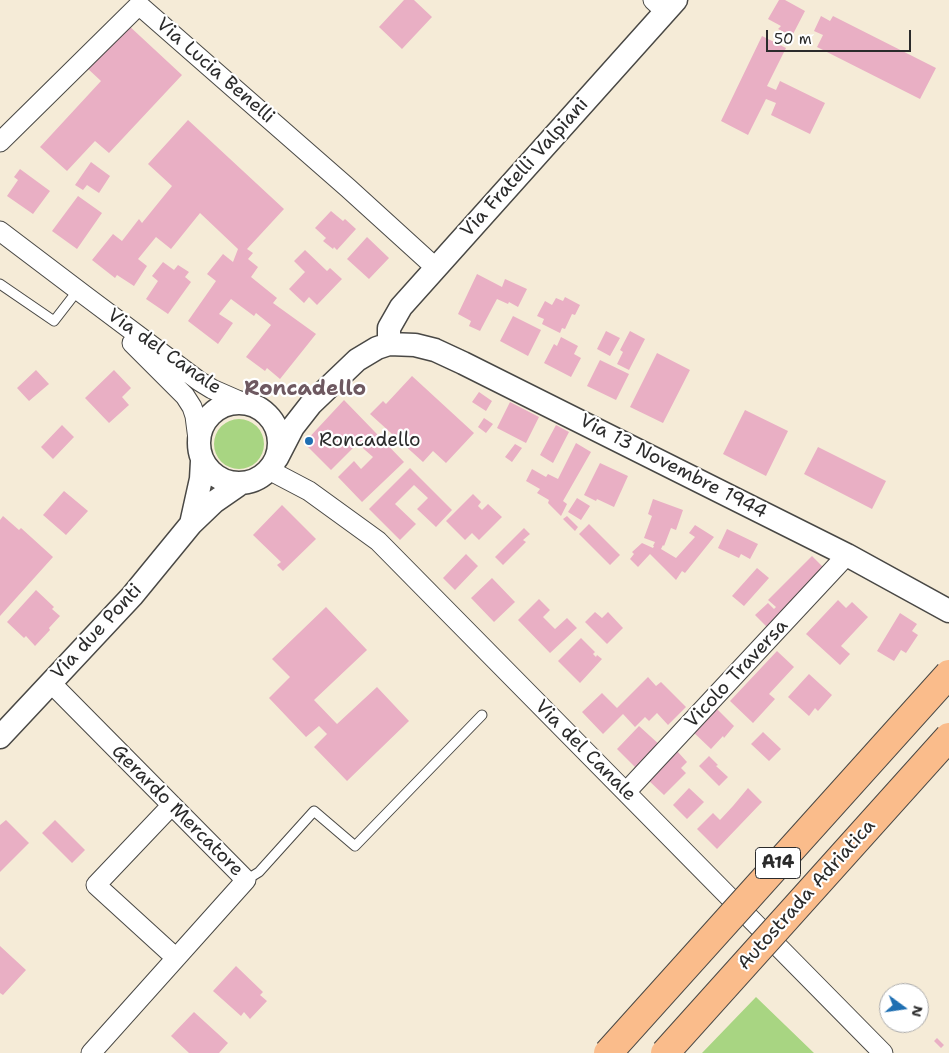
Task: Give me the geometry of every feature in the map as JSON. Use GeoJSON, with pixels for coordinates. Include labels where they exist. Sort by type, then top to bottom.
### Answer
{"type":"FeatureCollection","features":[{"type":"Feature","properties":{"kind":"highway","name":"A14"},"geometry":{"type":"LineString","coordinates":[[608,1053],[949,674]]}},
{"type":"Feature","properties":{"kind":"highway","name":"Autostrada Adriatica"},"geometry":{"type":"LineString","coordinates":[[665,1053],[949,737]]}},
{"type":"Feature","properties":{"kind":"street","name":"Via Fratelli Valpiani"},"geometry":{"type":"LineString","coordinates":[[389,344],[389,328],[401,307],[665,4]]}},
{"type":"Feature","properties":{"kind":"street","name":"Via Lucia Benelli"},"geometry":{"type":"LineString","coordinates":[[0,142],[139,5],[348,188],[436,268]]}},
{"type":"Feature","properties":{"kind":"street","name":"Via del Canale"},"geometry":{"type":"LineString","coordinates":[[0,231],[199,381],[252,406]]}},
{"type":"Feature","properties":{"kind":"street","name":"Via del Canale"},"geometry":{"type":"LineString","coordinates":[[82,294],[185,396],[195,416],[201,454]]}},
{"type":"Feature","properties":{"kind":"street"},"geometry":{"type":"LineString","coordinates":[[311,404],[283,413],[232,403],[221,407],[211,414],[204,424],[200,435],[201,454],[209,470],[218,478],[240,484],[251,482],[261,477],[273,464],[293,427],[311,404],[357,360],[377,348],[389,344]]}},
{"type":"Feature","properties":{"kind":"street","name":"Via 13 Novembre 1944"},"geometry":{"type":"LineString","coordinates":[[389,344],[415,345],[435,350],[463,363],[847,555],[949,611]]}},
{"type":"Feature","properties":{"kind":"street"},"geometry":{"type":"LineString","coordinates":[[252,406],[271,418],[277,430],[279,444],[273,464]]}},
{"type":"Feature","properties":{"kind":"street","name":"Via due Ponti"},"geometry":{"type":"LineString","coordinates":[[191,524],[201,479],[201,454]]}},
{"type":"Feature","properties":{"kind":"street","name":"Via del Canale"},"geometry":{"type":"LineString","coordinates":[[273,464],[378,541],[626,792],[875,1050]]}},
{"type":"Feature","properties":{"kind":"street","name":"Via due Ponti"},"geometry":{"type":"LineString","coordinates":[[0,737],[132,596],[191,524],[214,502],[240,484]]}},
{"type":"Feature","properties":{"kind":"street","name":"Vicolo Traversa"},"geometry":{"type":"LineString","coordinates":[[626,792],[847,555]]}},
{"type":"Feature","properties":{"kind":"street","name":"Gerardo Mercatore"},"geometry":{"type":"LineString","coordinates":[[50,683],[246,880],[90,1053]]}},
{"type":"Feature","properties":{"kind":"street"},"geometry":{"type":"LineString","coordinates":[[172,805],[96,884],[176,958]]}},
{"type":"Feature","properties":{"kind":"lane"},"geometry":{"type":"LineString","coordinates":[[0,284],[54,321],[82,294]]}},
{"type":"Feature","properties":{"kind":"lane"},"geometry":{"type":"LineString","coordinates":[[246,880],[260,872],[314,811],[355,846],[482,715]]}},
{"type":"Feature","properties":{"kind":"green space"},"geometry":{"type":"Polygon","coordinates":[[[234,419],[244,419],[257,426],[264,439],[264,449],[257,462],[244,469],[234,469],[225,465],[218,458],[214,449],[214,439],[218,430],[225,423],[234,419]]]}},
{"type":"Feature","properties":{"kind":"green space"},"geometry":{"type":"Polygon","coordinates":[[[756,997],[814,1053],[702,1053],[756,997]]]}},
{"type":"Feature","properties":{"kind":"building"},"geometry":{"type":"Polygon","coordinates":[[[404,0],[414,0],[432,17],[402,49],[379,27],[404,0]]]}},
{"type":"Feature","properties":{"kind":"building"},"geometry":{"type":"Polygon","coordinates":[[[779,0],[785,0],[805,11],[792,36],[778,29],[781,26],[768,19],[779,0]]]}},
{"type":"Feature","properties":{"kind":"building"},"geometry":{"type":"Polygon","coordinates":[[[821,16],[830,21],[833,16],[936,68],[920,99],[817,47],[823,35],[814,31],[821,16]]]}},
{"type":"Feature","properties":{"kind":"building"},"geometry":{"type":"Polygon","coordinates":[[[127,24],[182,75],[109,153],[95,141],[67,171],[40,147],[101,81],[87,68],[127,24]]]}},
{"type":"Feature","properties":{"kind":"building"},"geometry":{"type":"Polygon","coordinates":[[[762,36],[786,48],[767,86],[776,90],[780,81],[825,103],[810,134],[771,115],[776,103],[766,99],[748,135],[721,121],[762,36]]]}},
{"type":"Feature","properties":{"kind":"building"},"geometry":{"type":"Polygon","coordinates":[[[188,120],[284,209],[247,249],[253,253],[248,259],[258,267],[251,277],[277,298],[273,303],[316,334],[280,379],[267,368],[265,371],[246,357],[271,325],[256,313],[254,316],[231,299],[219,314],[233,323],[218,344],[188,321],[216,281],[207,274],[223,254],[233,262],[238,249],[200,213],[171,249],[156,237],[138,259],[147,266],[134,286],[117,275],[115,278],[92,260],[113,234],[122,241],[139,219],[142,223],[172,186],[148,164],[188,120]]]}},
{"type":"Feature","properties":{"kind":"building"},"geometry":{"type":"Polygon","coordinates":[[[91,162],[110,176],[99,193],[87,185],[83,190],[75,185],[91,162]]]}},
{"type":"Feature","properties":{"kind":"building"},"geometry":{"type":"Polygon","coordinates":[[[20,169],[50,191],[33,214],[7,196],[18,180],[14,177],[20,169]]]}},
{"type":"Feature","properties":{"kind":"building"},"geometry":{"type":"Polygon","coordinates":[[[78,196],[102,213],[77,249],[52,231],[78,196]]]}},
{"type":"Feature","properties":{"kind":"building"},"geometry":{"type":"Polygon","coordinates":[[[331,211],[343,221],[345,219],[356,229],[337,250],[323,241],[326,238],[315,228],[331,211]]]}},
{"type":"Feature","properties":{"kind":"building"},"geometry":{"type":"Polygon","coordinates":[[[367,237],[389,258],[369,279],[347,259],[367,237]]]}},
{"type":"Feature","properties":{"kind":"building"},"geometry":{"type":"Polygon","coordinates":[[[305,250],[327,271],[330,268],[342,279],[317,305],[309,297],[304,303],[289,289],[305,272],[294,261],[305,250]]]}},
{"type":"Feature","properties":{"kind":"building"},"geometry":{"type":"Polygon","coordinates":[[[163,262],[174,270],[178,265],[189,272],[185,277],[191,282],[168,314],[146,299],[158,281],[152,276],[163,262]]]}},
{"type":"Feature","properties":{"kind":"building"},"geometry":{"type":"Polygon","coordinates":[[[477,274],[502,287],[505,279],[527,289],[518,307],[497,299],[480,331],[469,326],[471,321],[458,314],[477,274]]]}},
{"type":"Feature","properties":{"kind":"building"},"geometry":{"type":"Polygon","coordinates":[[[565,297],[580,305],[575,315],[572,314],[565,329],[562,328],[560,333],[542,324],[544,319],[537,316],[545,301],[552,305],[556,298],[563,301],[565,297]]]}},
{"type":"Feature","properties":{"kind":"building"},"geometry":{"type":"Polygon","coordinates":[[[513,316],[541,330],[528,356],[500,341],[513,316]]]}},
{"type":"Feature","properties":{"kind":"building"},"geometry":{"type":"Polygon","coordinates":[[[606,331],[620,338],[610,356],[597,349],[606,331]]]}},
{"type":"Feature","properties":{"kind":"building"},"geometry":{"type":"Polygon","coordinates":[[[630,331],[645,339],[629,370],[617,364],[623,352],[620,350],[630,331]]]}},
{"type":"Feature","properties":{"kind":"building"},"geometry":{"type":"Polygon","coordinates":[[[561,337],[578,346],[574,354],[581,358],[571,377],[544,363],[554,344],[557,346],[561,337]]]}},
{"type":"Feature","properties":{"kind":"building"},"geometry":{"type":"Polygon","coordinates":[[[657,353],[690,370],[663,423],[630,407],[657,353]]]}},
{"type":"Feature","properties":{"kind":"building"},"geometry":{"type":"Polygon","coordinates":[[[600,360],[629,374],[616,400],[587,386],[600,360]]]}},
{"type":"Feature","properties":{"kind":"building"},"geometry":{"type":"Polygon","coordinates":[[[36,370],[49,384],[29,401],[17,388],[36,370]]]}},
{"type":"Feature","properties":{"kind":"building"},"geometry":{"type":"Polygon","coordinates":[[[114,370],[131,388],[122,397],[129,405],[109,423],[85,398],[114,370]]]}},
{"type":"Feature","properties":{"kind":"building"},"geometry":{"type":"Polygon","coordinates":[[[412,376],[474,433],[446,463],[433,451],[423,462],[370,414],[383,401],[386,404],[412,376]]]}},
{"type":"Feature","properties":{"kind":"building"},"geometry":{"type":"Polygon","coordinates":[[[479,392],[492,401],[486,411],[472,402],[479,392]]]}},
{"type":"Feature","properties":{"kind":"building"},"geometry":{"type":"Polygon","coordinates":[[[344,400],[404,462],[362,502],[338,477],[354,461],[361,469],[373,457],[358,443],[331,470],[304,443],[344,400]]]}},
{"type":"Feature","properties":{"kind":"building"},"geometry":{"type":"Polygon","coordinates":[[[510,402],[539,417],[526,443],[497,428],[510,402]]]}},
{"type":"Feature","properties":{"kind":"building"},"geometry":{"type":"Polygon","coordinates":[[[745,410],[788,431],[766,476],[723,454],[745,410]]]}},
{"type":"Feature","properties":{"kind":"building"},"geometry":{"type":"Polygon","coordinates":[[[484,418],[493,424],[486,433],[478,427],[484,418]]]}},
{"type":"Feature","properties":{"kind":"building"},"geometry":{"type":"Polygon","coordinates":[[[62,425],[74,437],[53,459],[41,447],[62,425]]]}},
{"type":"Feature","properties":{"kind":"building"},"geometry":{"type":"Polygon","coordinates":[[[556,425],[569,432],[553,463],[540,455],[556,425]]]}},
{"type":"Feature","properties":{"kind":"building"},"geometry":{"type":"Polygon","coordinates":[[[576,443],[591,452],[563,501],[567,504],[561,516],[548,503],[549,500],[537,493],[540,489],[526,481],[532,469],[546,477],[548,474],[558,479],[576,443]]]}},
{"type":"Feature","properties":{"kind":"building"},"geometry":{"type":"Polygon","coordinates":[[[515,444],[522,448],[512,462],[505,457],[515,444]]]}},
{"type":"Feature","properties":{"kind":"building"},"geometry":{"type":"Polygon","coordinates":[[[818,447],[886,481],[872,509],[804,474],[818,447]]]}},
{"type":"Feature","properties":{"kind":"building"},"geometry":{"type":"Polygon","coordinates":[[[600,463],[628,476],[614,507],[584,495],[600,463]]]}},
{"type":"Feature","properties":{"kind":"building"},"geometry":{"type":"Polygon","coordinates":[[[410,468],[452,510],[436,527],[417,509],[428,498],[414,485],[395,504],[416,524],[400,540],[369,509],[410,468]]]}},
{"type":"Feature","properties":{"kind":"building"},"geometry":{"type":"Polygon","coordinates":[[[64,491],[88,511],[66,535],[43,515],[64,491]]]}},
{"type":"Feature","properties":{"kind":"building"},"geometry":{"type":"Polygon","coordinates":[[[473,494],[481,502],[478,506],[482,510],[488,504],[502,517],[479,540],[472,533],[465,540],[446,521],[473,494]]]}},
{"type":"Feature","properties":{"kind":"building"},"geometry":{"type":"Polygon","coordinates":[[[577,498],[590,506],[581,520],[568,512],[577,498]]]}},
{"type":"Feature","properties":{"kind":"building"},"geometry":{"type":"Polygon","coordinates":[[[653,499],[683,510],[676,530],[671,528],[661,549],[676,558],[695,537],[689,533],[695,525],[714,537],[685,573],[682,571],[676,580],[650,554],[638,567],[630,559],[634,554],[632,552],[642,543],[653,548],[654,546],[655,542],[644,538],[652,516],[648,514],[653,499]]]}},
{"type":"Feature","properties":{"kind":"building"},"geometry":{"type":"Polygon","coordinates":[[[282,505],[316,539],[283,571],[277,565],[281,562],[253,535],[282,505]]]}},
{"type":"Feature","properties":{"kind":"building"},"geometry":{"type":"Polygon","coordinates":[[[3,516],[19,530],[21,528],[53,557],[0,616],[0,520],[3,516]]]}},
{"type":"Feature","properties":{"kind":"building"},"geometry":{"type":"Polygon","coordinates":[[[567,516],[578,527],[575,531],[563,519],[567,516]]]}},
{"type":"Feature","properties":{"kind":"building"},"geometry":{"type":"Polygon","coordinates":[[[589,524],[620,555],[610,565],[579,534],[589,524]]]}},
{"type":"Feature","properties":{"kind":"building"},"geometry":{"type":"Polygon","coordinates":[[[524,528],[530,534],[523,540],[526,542],[503,565],[495,557],[524,528]]]}},
{"type":"Feature","properties":{"kind":"building"},"geometry":{"type":"Polygon","coordinates":[[[727,529],[758,544],[750,559],[741,554],[739,558],[718,548],[727,529]]]}},
{"type":"Feature","properties":{"kind":"building"},"geometry":{"type":"Polygon","coordinates":[[[466,554],[478,566],[455,590],[443,578],[466,554]]]}},
{"type":"Feature","properties":{"kind":"building"},"geometry":{"type":"Polygon","coordinates":[[[812,556],[827,571],[770,630],[755,615],[768,603],[774,609],[776,607],[768,600],[812,556]]]}},
{"type":"Feature","properties":{"kind":"building"},"geometry":{"type":"Polygon","coordinates":[[[757,568],[769,578],[744,606],[732,596],[757,568]]]}},
{"type":"Feature","properties":{"kind":"building"},"geometry":{"type":"Polygon","coordinates":[[[492,578],[515,602],[494,622],[471,598],[492,578]]]}},
{"type":"Feature","properties":{"kind":"building"},"geometry":{"type":"Polygon","coordinates":[[[36,590],[54,607],[52,609],[60,616],[35,646],[26,636],[24,638],[7,622],[36,590]]]}},
{"type":"Feature","properties":{"kind":"building"},"geometry":{"type":"Polygon","coordinates":[[[539,599],[550,610],[543,617],[555,629],[567,618],[577,628],[550,653],[518,620],[539,599]]]}},
{"type":"Feature","properties":{"kind":"building"},"geometry":{"type":"Polygon","coordinates":[[[838,600],[846,608],[852,602],[868,617],[841,646],[850,654],[840,665],[806,634],[838,600]]]}},
{"type":"Feature","properties":{"kind":"building"},"geometry":{"type":"Polygon","coordinates":[[[326,607],[367,650],[314,700],[337,724],[377,687],[409,721],[347,781],[314,747],[327,734],[319,726],[306,737],[269,698],[290,677],[272,659],[326,607]]]}},
{"type":"Feature","properties":{"kind":"building"},"geometry":{"type":"Polygon","coordinates":[[[595,612],[602,618],[608,612],[623,628],[607,644],[585,622],[595,612]]]}},
{"type":"Feature","properties":{"kind":"building"},"geometry":{"type":"Polygon","coordinates":[[[900,613],[917,624],[912,631],[918,635],[906,653],[901,650],[894,661],[877,651],[900,613]]]}},
{"type":"Feature","properties":{"kind":"building"},"geometry":{"type":"Polygon","coordinates":[[[581,638],[595,652],[593,654],[596,657],[597,655],[602,659],[580,683],[558,661],[581,638]]]}},
{"type":"Feature","properties":{"kind":"building"},"geometry":{"type":"Polygon","coordinates":[[[777,651],[794,667],[769,694],[775,699],[753,723],[730,701],[777,651]]]}},
{"type":"Feature","properties":{"kind":"building"},"geometry":{"type":"Polygon","coordinates":[[[809,674],[832,695],[818,711],[815,708],[809,716],[788,697],[809,674]]]}},
{"type":"Feature","properties":{"kind":"building"},"geometry":{"type":"Polygon","coordinates":[[[648,677],[656,686],[661,682],[686,707],[668,725],[657,713],[649,721],[645,717],[635,727],[623,714],[603,734],[582,712],[602,693],[617,708],[648,677]]]}},
{"type":"Feature","properties":{"kind":"building"},"geometry":{"type":"Polygon","coordinates":[[[714,706],[734,726],[711,749],[691,730],[714,706]]]}},
{"type":"Feature","properties":{"kind":"building"},"geometry":{"type":"Polygon","coordinates":[[[639,726],[661,746],[638,770],[617,749],[639,726]]]}},
{"type":"Feature","properties":{"kind":"building"},"geometry":{"type":"Polygon","coordinates":[[[763,732],[781,749],[769,761],[751,744],[763,732]]]}},
{"type":"Feature","properties":{"kind":"building"},"geometry":{"type":"Polygon","coordinates":[[[677,751],[687,762],[681,768],[686,773],[664,795],[646,778],[677,751]]]}},
{"type":"Feature","properties":{"kind":"building"},"geometry":{"type":"Polygon","coordinates":[[[709,756],[718,765],[716,766],[728,777],[719,786],[699,766],[709,756]]]}},
{"type":"Feature","properties":{"kind":"building"},"geometry":{"type":"Polygon","coordinates":[[[689,788],[704,802],[687,819],[673,805],[689,788]]]}},
{"type":"Feature","properties":{"kind":"building"},"geometry":{"type":"Polygon","coordinates":[[[748,788],[762,802],[717,849],[697,829],[713,813],[720,820],[748,788]]]}},
{"type":"Feature","properties":{"kind":"building"},"geometry":{"type":"Polygon","coordinates":[[[6,820],[29,843],[0,872],[0,825],[6,820]]]}},
{"type":"Feature","properties":{"kind":"building"},"geometry":{"type":"Polygon","coordinates":[[[55,820],[85,850],[72,863],[42,833],[55,820]]]}},
{"type":"Feature","properties":{"kind":"building"},"geometry":{"type":"Polygon","coordinates":[[[0,946],[26,970],[3,995],[0,993],[0,946]]]}},
{"type":"Feature","properties":{"kind":"building"},"geometry":{"type":"Polygon","coordinates":[[[236,966],[263,992],[260,995],[267,1001],[250,1019],[244,1012],[241,1016],[213,991],[236,966]]]}},
{"type":"Feature","properties":{"kind":"building"},"geometry":{"type":"Polygon","coordinates":[[[194,1012],[228,1043],[219,1053],[189,1053],[171,1036],[194,1012]]]}},
{"type":"Feature","properties":{"kind":"building"},"geometry":{"type":"Polygon","coordinates":[[[937,1038],[944,1045],[941,1048],[934,1041],[937,1038]]]}},
{"type":"Feature","properties":{"kind":"place","name":"Roncadello"},"geometry":{"type":"Point","coordinates":[309,441]}},
{"type":"Feature","properties":{"kind":"district","name":"Roncadello"},"geometry":{"type":"Point","coordinates":[305,390]}}]}
